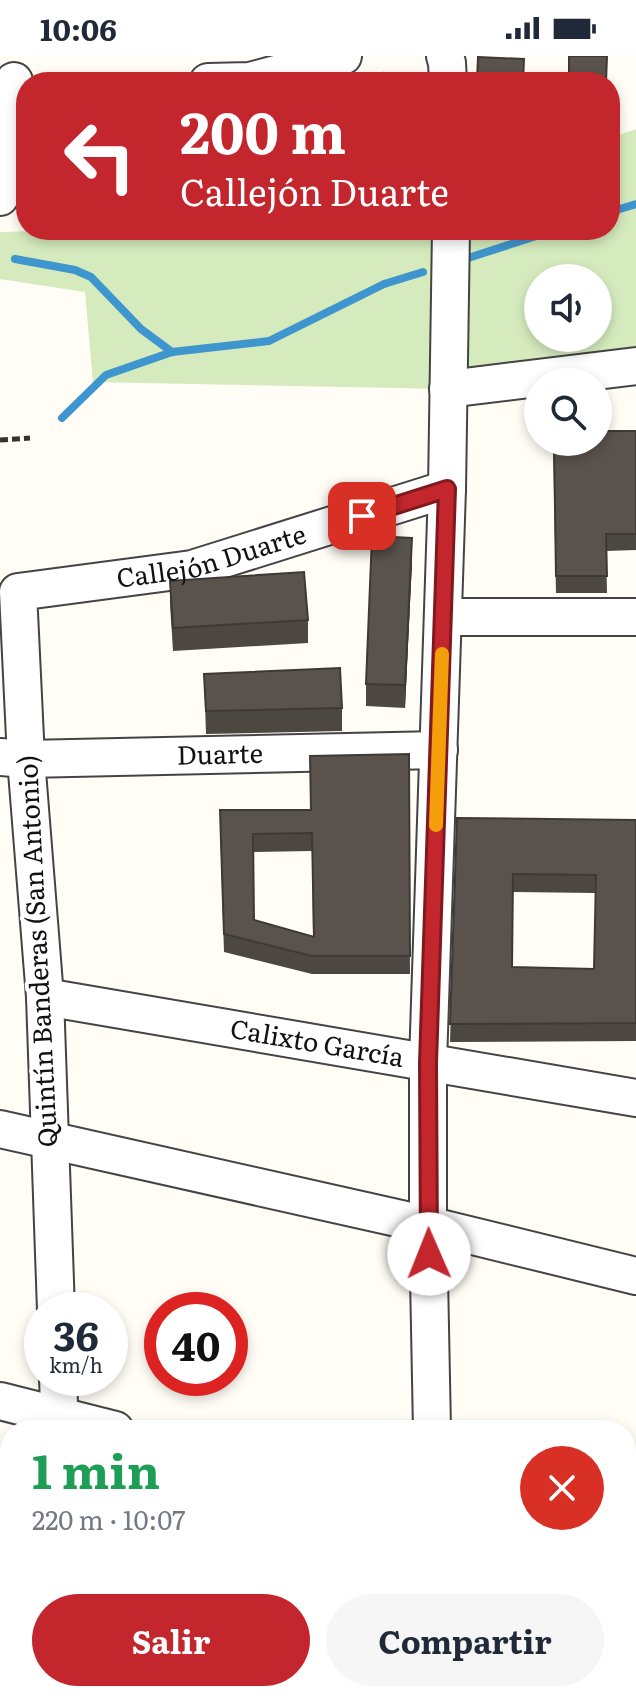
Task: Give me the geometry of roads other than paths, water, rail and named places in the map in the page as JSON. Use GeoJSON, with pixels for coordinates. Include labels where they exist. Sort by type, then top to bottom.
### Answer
{"type":"FeatureCollection","features":[{"type":"Feature","properties":{"kind":"street"},"geometry":{"type":"LineString","coordinates":[[283,72],[343,56]]}},
{"type":"Feature","properties":{"kind":"street"},"geometry":{"type":"LineString","coordinates":[[0,197],[13,81]]}},
{"type":"Feature","properties":{"kind":"street"},"geometry":{"type":"LineString","coordinates":[[432,1420],[428,1063],[447,489],[451,240]]}},
{"type":"Feature","properties":{"kind":"street"},"geometry":{"type":"LineString","coordinates":[[448,389],[636,366]]}},
{"type":"Feature","properties":{"kind":"street","name":"Callejón Duarte"},"geometry":{"type":"LineString","coordinates":[[18,592],[192,569],[447,489]]}},
{"type":"Feature","properties":{"kind":"street","name":"Quintín Banderas (San Antonio)"},"geometry":{"type":"LineString","coordinates":[[18,592],[13,758],[45,997],[55,1292]]}},
{"type":"Feature","properties":{"kind":"street"},"geometry":{"type":"LineString","coordinates":[[443,615],[636,617]]}},
{"type":"Feature","properties":{"kind":"street","name":"Duarte"},"geometry":{"type":"LineString","coordinates":[[13,758],[439,750]]}},
{"type":"Feature","properties":{"kind":"street","name":"Calixto García"},"geometry":{"type":"LineString","coordinates":[[45,997],[636,1098]]}},
{"type":"Feature","properties":{"kind":"street"},"geometry":{"type":"LineString","coordinates":[[0,1129],[428,1225],[636,1276]]}},
{"type":"Feature","properties":{"kind":"street"},"geometry":{"type":"LineString","coordinates":[[59,1396],[60,1420]]}},
{"type":"Feature","properties":{"kind":"street"},"geometry":{"type":"LineString","coordinates":[[0,1401],[52,1420]]}},
{"type":"Feature","properties":{"kind":"waterway"},"geometry":{"type":"LineString","coordinates":[[620,209],[636,204]]}},
{"type":"Feature","properties":{"kind":"waterway"},"geometry":{"type":"LineString","coordinates":[[468,258],[524,240]]}},
{"type":"Feature","properties":{"kind":"waterway"},"geometry":{"type":"LineString","coordinates":[[15,259],[75,270],[91,277],[141,329],[172,352]]}},
{"type":"Feature","properties":{"kind":"waterway"},"geometry":{"type":"LineString","coordinates":[[62,418],[106,375],[172,352],[269,341],[384,284],[423,272]]}}]}
